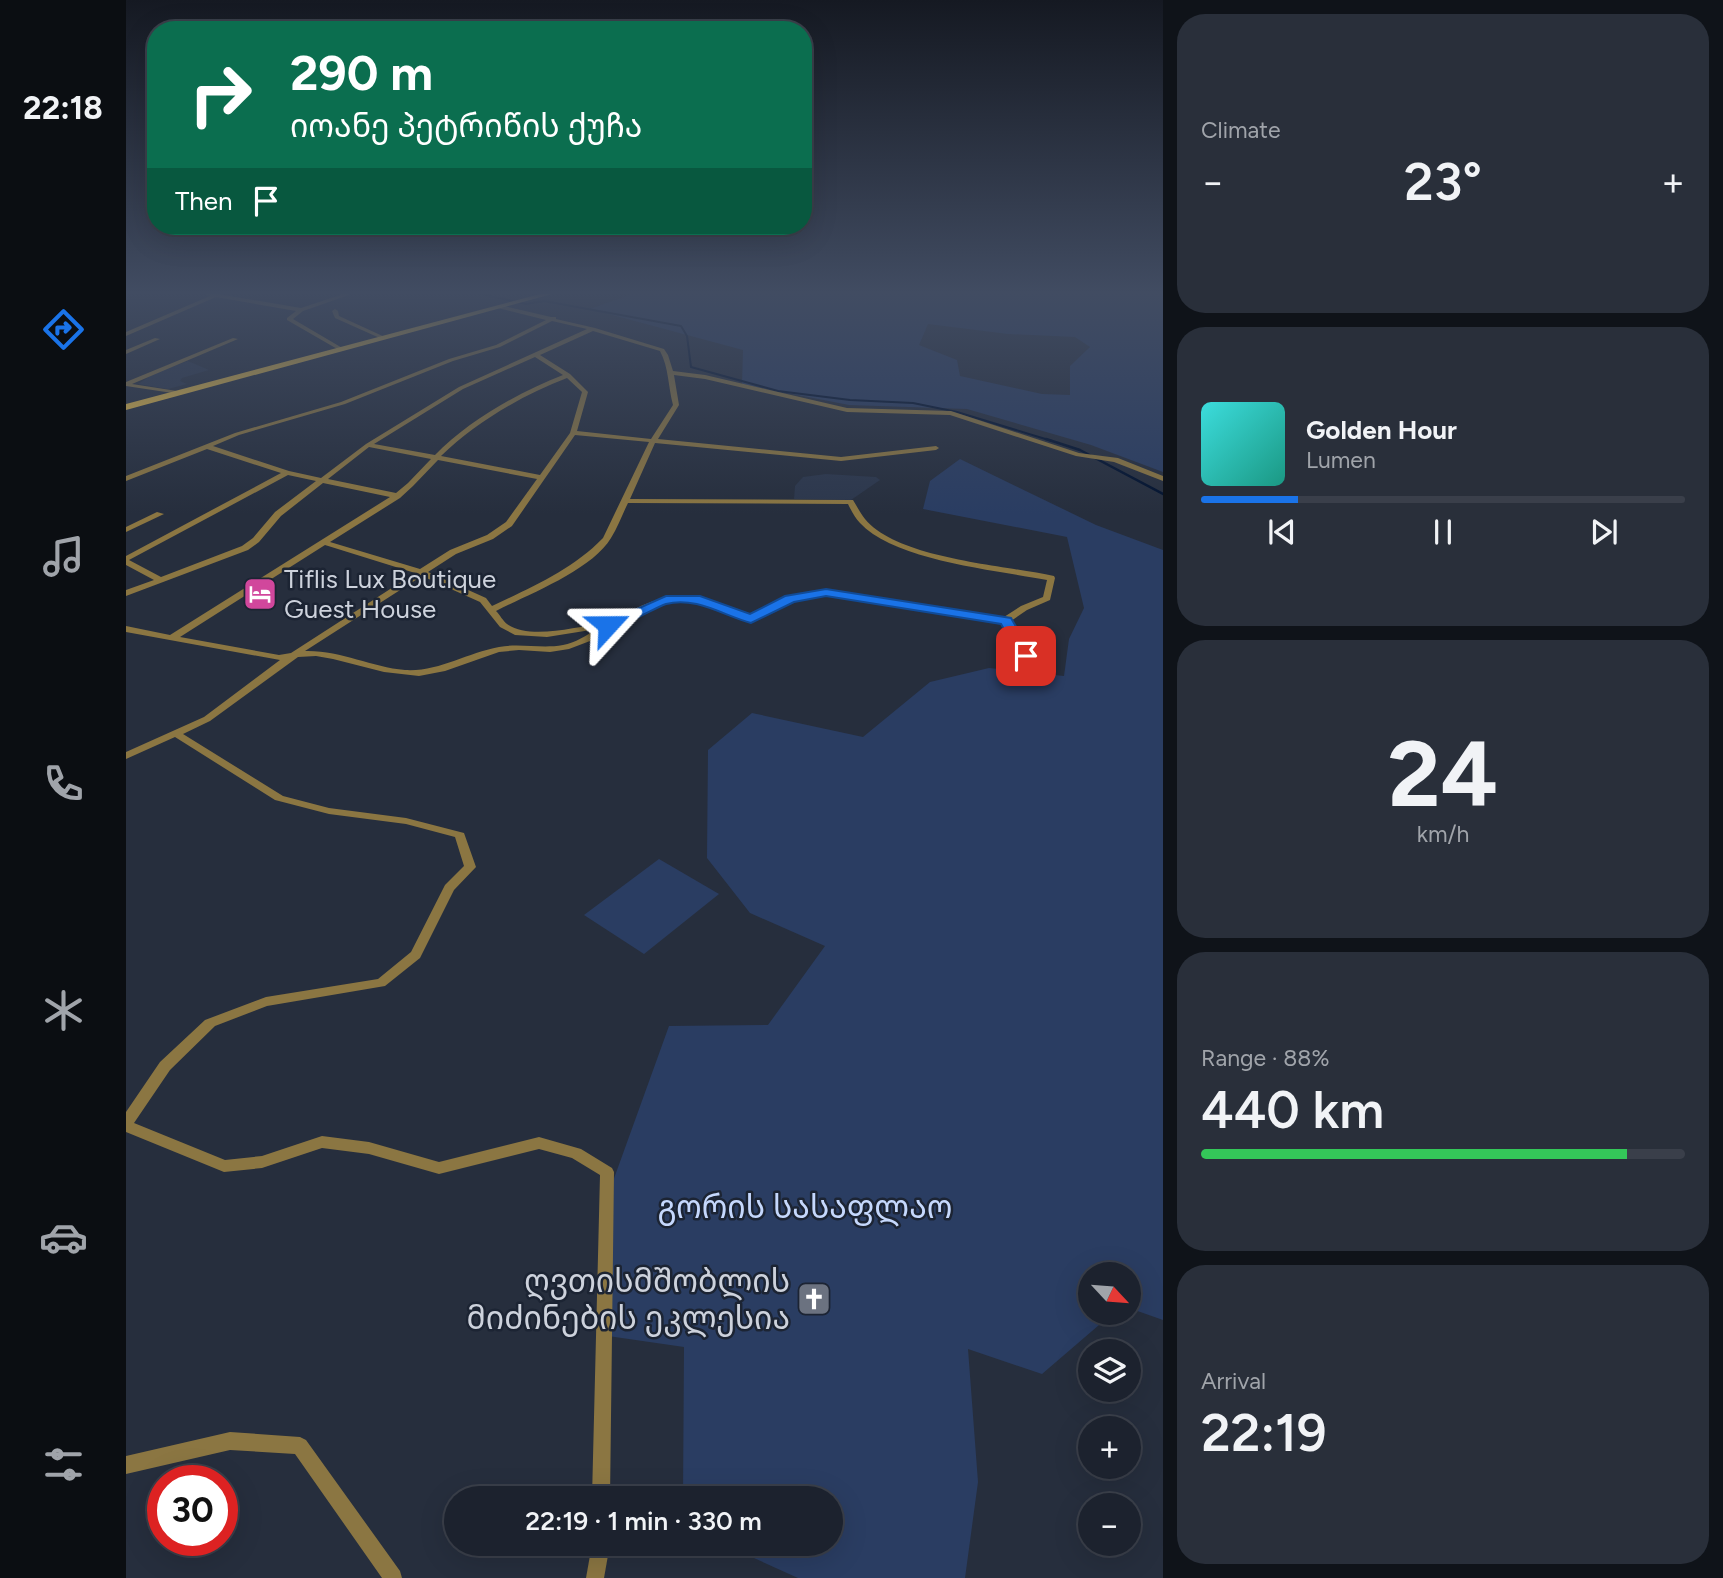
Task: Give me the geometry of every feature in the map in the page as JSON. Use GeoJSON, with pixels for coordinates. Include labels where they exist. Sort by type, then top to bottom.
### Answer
{"type":"FeatureCollection","features":[{"type":"Feature","properties":{"kind":"main road"},"geometry":{"type":"LineString","coordinates":[[126,407],[272,368]]}},
{"type":"Feature","properties":{"kind":"street"},"geometry":{"type":"LineString","coordinates":[[126,385],[167,368]]}},
{"type":"Feature","properties":{"kind":"street"},"geometry":{"type":"LineString","coordinates":[[126,479],[205,446],[343,403],[432,368]]}},
{"type":"Feature","properties":{"kind":"street"},"geometry":{"type":"LineString","coordinates":[[126,593],[245,548],[256,540],[278,514],[368,444],[461,388],[505,368]]}},
{"type":"Feature","properties":{"kind":"street"},"geometry":{"type":"LineString","coordinates":[[126,756],[207,719],[279,662],[453,552],[490,537],[509,524],[573,433],[585,392],[568,374],[557,368]]}},
{"type":"Feature","properties":{"kind":"street"},"geometry":{"type":"LineString","coordinates":[[493,608],[581,564],[607,540],[653,441],[676,405],[669,382],[670,368]]}},
{"type":"Feature","properties":{"kind":"street"},"geometry":{"type":"LineString","coordinates":[[671,373],[705,377],[847,410],[951,412],[1079,455],[1115,460],[1163,479]]}},
{"type":"Feature","properties":{"kind":"street"},"geometry":{"type":"LineString","coordinates":[[173,637],[397,496],[418,481],[449,446],[545,383],[568,374]]}},
{"type":"Feature","properties":{"kind":"street"},"geometry":{"type":"LineString","coordinates":[[126,385],[177,393]]}},
{"type":"Feature","properties":{"kind":"street"},"geometry":{"type":"LineString","coordinates":[[573,433],[841,459],[936,448]]}},
{"type":"Feature","properties":{"kind":"street"},"geometry":{"type":"LineString","coordinates":[[368,444],[540,478]]}},
{"type":"Feature","properties":{"kind":"street"},"geometry":{"type":"LineString","coordinates":[[205,446],[287,473],[397,496]]}},
{"type":"Feature","properties":{"kind":"street"},"geometry":{"type":"LineString","coordinates":[[126,561],[287,473]]}},
{"type":"Feature","properties":{"kind":"street"},"geometry":{"type":"LineString","coordinates":[[299,651],[363,661],[403,673],[423,673],[489,651],[572,645],[608,625],[666,600],[700,600],[751,619],[790,599],[826,592],[1006,620],[1047,598],[1051,578],[921,552],[892,542],[863,524],[854,515],[849,502],[624,501]]}},
{"type":"Feature","properties":{"kind":"street"},"geometry":{"type":"LineString","coordinates":[[126,530],[160,514]]}},
{"type":"Feature","properties":{"kind":"street"},"geometry":{"type":"LineString","coordinates":[[323,542],[423,573],[484,600],[493,608],[503,625],[517,633],[547,634],[608,625]]}},
{"type":"Feature","properties":{"kind":"street"},"geometry":{"type":"LineString","coordinates":[[126,561],[159,579]]}},
{"type":"Feature","properties":{"kind":"street"},"geometry":{"type":"LineString","coordinates":[[1006,620],[1026,656],[1021,678]]}},
{"type":"Feature","properties":{"kind":"street"},"geometry":{"type":"LineString","coordinates":[[126,629],[279,662]]}},
{"type":"Feature","properties":{"kind":"street"},"geometry":{"type":"LineString","coordinates":[[177,734],[279,797],[329,811],[406,821],[460,835],[470,867],[449,888],[416,955],[381,982],[266,1002],[210,1023],[165,1066],[126,1124],[224,1166],[262,1162],[322,1142],[369,1148],[439,1168],[538,1143],[576,1153],[607,1172],[601,1486]]}},
{"type":"Feature","properties":{"kind":"street"},"geometry":{"type":"LineString","coordinates":[[126,1465],[230,1441],[300,1447],[393,1578]]}},
{"type":"Feature","properties":{"kind":"street"},"geometry":{"type":"LineString","coordinates":[[595,1578],[599,1556]]}},
{"type":"Feature","properties":{"kind":"shaded area"},"geometry":{"type":"Polygon","coordinates":[[[169,368],[209,370],[182,378],[180,381],[187,384],[168,389],[138,384],[156,372],[169,368]]]}},
{"type":"Feature","properties":{"kind":"shaded area"},"geometry":{"type":"Polygon","coordinates":[[[826,474],[876,477],[880,480],[851,500],[794,499],[795,486],[803,477],[826,474]]]}},
{"type":"Feature","properties":{"kind":"green space"},"geometry":{"type":"Polygon","coordinates":[[[742,368],[958,368],[960,376],[1042,394],[1070,395],[1070,368],[1163,368],[1163,472],[1091,445],[967,409],[849,405],[742,384],[742,368]]]}},
{"type":"Feature","properties":{"kind":"green space","name":"გორის სასაფლაო"},"geometry":{"type":"Polygon","coordinates":[[[960,459],[1096,525],[1163,550],[1163,1320],[1141,1312],[1141,1262],[1078,1262],[1078,1325],[1099,1325],[1083,1339],[1078,1339],[1078,1343],[1042,1374],[968,1349],[978,1482],[965,1578],[798,1578],[749,1556],[843,1556],[843,1486],[683,1486],[684,1347],[608,1336],[612,1184],[669,1026],[768,1025],[825,946],[750,913],[707,858],[708,750],[752,713],[863,737],[930,682],[989,668],[1064,676],[1069,639],[1084,608],[1067,537],[923,509],[930,481],[960,459]]]}},
{"type":"Feature","properties":{"kind":"green space"},"geometry":{"type":"Polygon","coordinates":[[[659,859],[719,894],[644,954],[584,915],[659,859]]]}},
{"type":"Feature","properties":{"kind":"waterway"},"geometry":{"type":"LineString","coordinates":[[693,368],[778,391],[850,400],[913,403],[957,412],[1052,441]]}},
{"type":"Feature","properties":{"kind":"waterway"},"geometry":{"type":"LineString","coordinates":[[1046,439],[1080,450],[1163,494]]}},
{"type":"Feature","properties":{"kind":"place","name":"Tiflis Lux Boutique Guest House"},"geometry":{"type":"Point","coordinates":[260,594]}},
{"type":"Feature","properties":{"kind":"place","name":"ღვთისმშობლის მიძინების ეკლესია"},"geometry":{"type":"Point","coordinates":[814,1299]}},
{"type":"Feature","properties":{"kind":"route"},"geometry":{"type":"LineString","coordinates":[[608,625],[666,600],[683,597],[700,600],[751,619],[790,599],[826,592],[1006,620],[1026,656]]}}]}
